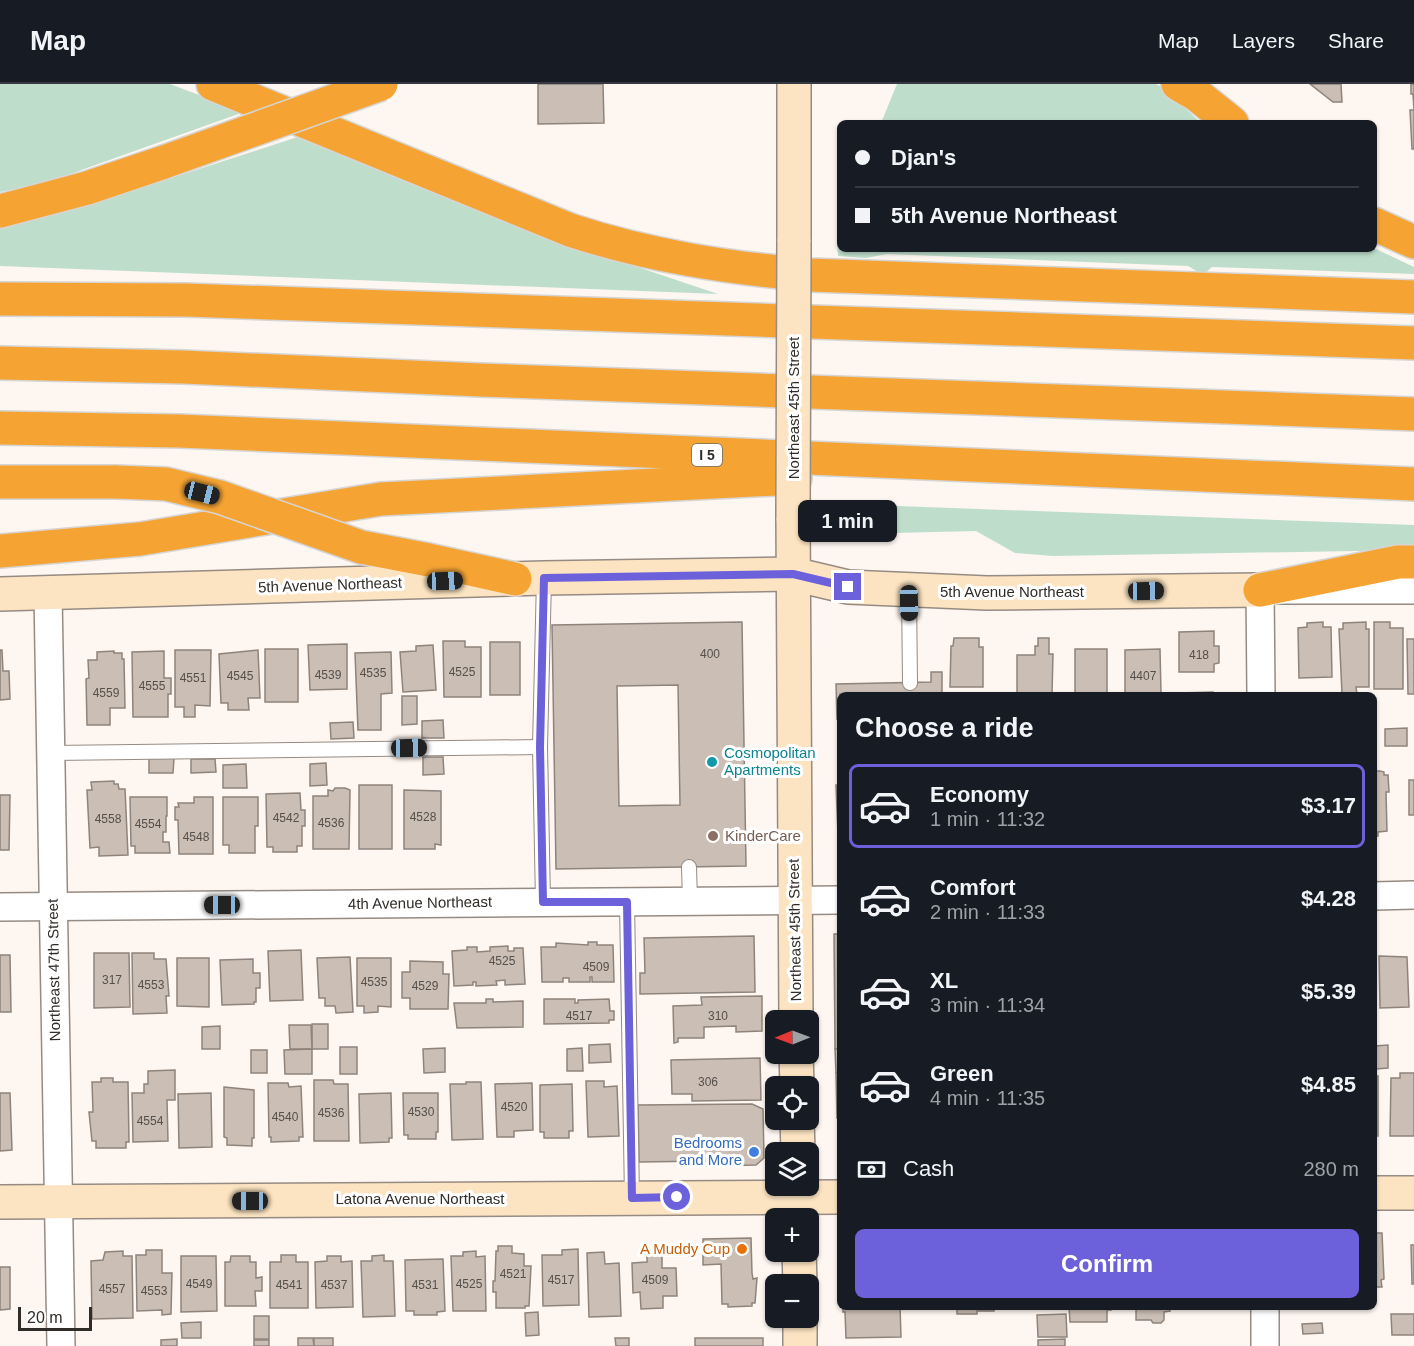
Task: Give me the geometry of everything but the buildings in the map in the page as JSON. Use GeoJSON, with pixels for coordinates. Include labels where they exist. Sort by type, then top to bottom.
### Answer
{"type":"FeatureCollection","features":[{"type":"Feature","properties":{"kind":"highway"},"geometry":{"type":"LineString","coordinates":[[213,84],[570,230],[628,248],[687,261],[810,275],[1414,297]]}},
{"type":"Feature","properties":{"kind":"highway"},"geometry":{"type":"LineString","coordinates":[[0,211],[87,188],[381,84]]}},
{"type":"Feature","properties":{"kind":"highway"},"geometry":{"type":"LineString","coordinates":[[1187,88],[1228,120]]}},
{"type":"Feature","properties":{"kind":"highway"},"geometry":{"type":"LineString","coordinates":[[1377,226],[1414,242]]}},
{"type":"Feature","properties":{"kind":"highway"},"geometry":{"type":"LineString","coordinates":[[0,299],[186,300],[1414,343]]}},
{"type":"Feature","properties":{"kind":"highway"},"geometry":{"type":"LineString","coordinates":[[0,363],[183,367],[1414,414]]}},
{"type":"Feature","properties":{"kind":"highway","name":"I 5"},"geometry":{"type":"LineString","coordinates":[[0,428],[190,432],[1414,484]]}},
{"type":"Feature","properties":{"kind":"highway"},"geometry":{"type":"LineString","coordinates":[[0,551],[140,539],[381,499],[1012,468]]}},
{"type":"Feature","properties":{"kind":"highway"},"geometry":{"type":"LineString","coordinates":[[0,482],[166,484],[220,497],[361,547],[530,579]]}},
{"type":"Feature","properties":{"kind":"highway"},"geometry":{"type":"LineString","coordinates":[[1260,590],[1398,562],[1414,562]]}},
{"type":"Feature","properties":{"kind":"main road","name":"Northeast 45th Street"},"geometry":{"type":"LineString","coordinates":[[794,84],[793,574],[796,1010]]}},
{"type":"Feature","properties":{"kind":"main road","name":"5th Avenue Northeast"},"geometry":{"type":"LineString","coordinates":[[0,594],[793,574],[848,587],[909,591],[987,593],[1260,590]]}},
{"type":"Feature","properties":{"kind":"main road"},"geometry":{"type":"LineString","coordinates":[[1377,1193],[1414,1193]]}},
{"type":"Feature","properties":{"kind":"main road","name":"Latona Avenue Northeast"},"geometry":{"type":"LineString","coordinates":[[0,1202],[632,1198],[798,1200],[837,1197]]}},
{"type":"Feature","properties":{"kind":"main road"},"geometry":{"type":"LineString","coordinates":[[800,1328],[800,1346]]}},
{"type":"Feature","properties":{"kind":"street","name":"5th Avenue Northeast"},"geometry":{"type":"LineString","coordinates":[[1260,590],[1414,590]]}},
{"type":"Feature","properties":{"kind":"street"},"geometry":{"type":"LineString","coordinates":[[1260,590],[1261,692]]}},
{"type":"Feature","properties":{"kind":"street","name":"Northeast 47th Street"},"geometry":{"type":"LineString","coordinates":[[48,593],[61,1346]]}},
{"type":"Feature","properties":{"kind":"street"},"geometry":{"type":"LineString","coordinates":[[1377,896],[1414,895]]}},
{"type":"Feature","properties":{"kind":"street","name":"4th Avenue Northeast"},"geometry":{"type":"LineString","coordinates":[[0,907],[837,900]]}},
{"type":"Feature","properties":{"kind":"street"},"geometry":{"type":"LineString","coordinates":[[1265,1310],[1265,1346]]}},
{"type":"Feature","properties":{"kind":"lane"},"geometry":{"type":"LineString","coordinates":[[530,579],[540,747],[543,902]]}},
{"type":"Feature","properties":{"kind":"lane"},"geometry":{"type":"LineString","coordinates":[[909,591],[910,683]]}},
{"type":"Feature","properties":{"kind":"lane"},"geometry":{"type":"LineString","coordinates":[[52,753],[540,747]]}},
{"type":"Feature","properties":{"kind":"lane"},"geometry":{"type":"LineString","coordinates":[[689,867],[690,901]]}},
{"type":"Feature","properties":{"kind":"lane"},"geometry":{"type":"LineString","coordinates":[[627,902],[632,1198]]}},
{"type":"Feature","properties":{"kind":"green space"},"geometry":{"type":"Polygon","coordinates":[[[0,84],[170,84],[244,112],[45,183],[0,192],[0,84]]]}},
{"type":"Feature","properties":{"kind":"green space"},"geometry":{"type":"Polygon","coordinates":[[[897,84],[1156,84],[1198,120],[882,120],[897,84]]]}},
{"type":"Feature","properties":{"kind":"green space"},"geometry":{"type":"Polygon","coordinates":[[[310,133],[584,249],[718,294],[0,266],[0,225],[82,207],[310,133]]]}},
{"type":"Feature","properties":{"kind":"green space"},"geometry":{"type":"Polygon","coordinates":[[[1377,249],[1414,267],[1414,274],[1212,267],[1203,275],[1188,266],[887,254],[866,258],[838,256],[838,252],[1377,252],[1377,249]]]}},
{"type":"Feature","properties":{"kind":"green space"},"geometry":{"type":"Polygon","coordinates":[[[870,505],[1414,525],[1414,550],[1053,556],[1015,553],[976,531],[853,534],[839,527],[843,516],[870,505]]]}},
{"type":"Feature","properties":{"kind":"place","name":"Cosmopolitan Apartments"},"geometry":{"type":"Point","coordinates":[712,762]}},
{"type":"Feature","properties":{"kind":"place","name":"KinderCare"},"geometry":{"type":"Point","coordinates":[713,836]}},
{"type":"Feature","properties":{"kind":"place","name":"Bedrooms and More"},"geometry":{"type":"Point","coordinates":[754,1152]}},
{"type":"Feature","properties":{"kind":"place","name":"A Muddy Cup"},"geometry":{"type":"Point","coordinates":[742,1249]}},
{"type":"Feature","properties":{"kind":"route"},"geometry":{"type":"LineString","coordinates":[[677,1197],[632,1198],[627,902],[543,902],[540,747],[544,578],[793,574],[848,587]]}}]}
